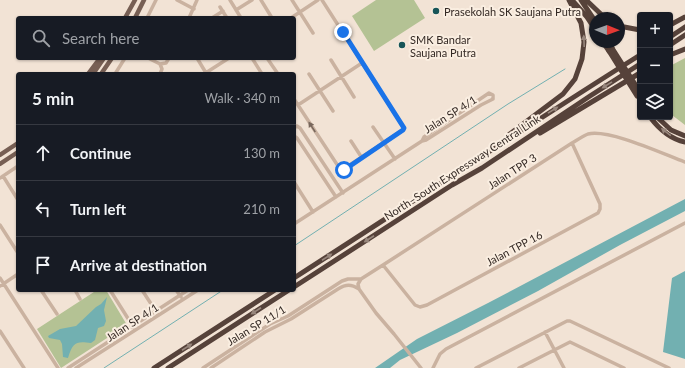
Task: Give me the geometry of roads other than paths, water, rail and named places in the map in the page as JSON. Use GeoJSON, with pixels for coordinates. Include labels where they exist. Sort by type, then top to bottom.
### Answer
{"type":"FeatureCollection","features":[{"type":"Feature","properties":{"kind":"highway"},"geometry":{"type":"LineString","coordinates":[[478,158],[563,94],[575,79],[582,59],[584,42],[581,23],[569,0]]}},
{"type":"Feature","properties":{"kind":"highway"},"geometry":{"type":"LineString","coordinates":[[572,0],[589,20]]}},
{"type":"Feature","properties":{"kind":"highway"},"geometry":{"type":"LineString","coordinates":[[581,0],[589,12]]}},
{"type":"Feature","properties":{"kind":"highway"},"geometry":{"type":"LineString","coordinates":[[586,0],[599,12]]}},
{"type":"Feature","properties":{"kind":"highway"},"geometry":{"type":"LineString","coordinates":[[673,24],[685,18]]}},
{"type":"Feature","properties":{"kind":"highway"},"geometry":{"type":"LineString","coordinates":[[625,27],[637,29]]}},
{"type":"Feature","properties":{"kind":"highway"},"geometry":{"type":"LineString","coordinates":[[673,35],[685,27]]}},
{"type":"Feature","properties":{"kind":"highway"},"geometry":{"type":"LineString","coordinates":[[673,43],[685,35]]}},
{"type":"Feature","properties":{"kind":"highway"},"geometry":{"type":"LineString","coordinates":[[673,54],[685,49]]}},
{"type":"Feature","properties":{"kind":"highway"},"geometry":{"type":"LineString","coordinates":[[611,50],[637,92]]}},
{"type":"Feature","properties":{"kind":"highway","name":"North–South Expressway Central Link"},"geometry":{"type":"LineString","coordinates":[[296,277],[637,57]]}},
{"type":"Feature","properties":{"kind":"highway","name":"North–South Expressway Central Link"},"geometry":{"type":"LineString","coordinates":[[296,286],[482,168],[637,66]]}},
{"type":"Feature","properties":{"kind":"highway"},"geometry":{"type":"LineString","coordinates":[[482,168],[637,75]]}},
{"type":"Feature","properties":{"kind":"highway"},"geometry":{"type":"LineString","coordinates":[[653,120],[666,134],[685,142]]}},
{"type":"Feature","properties":{"kind":"highway"},"geometry":{"type":"LineString","coordinates":[[660,120],[671,130],[685,136]]}},
{"type":"Feature","properties":{"kind":"highway"},"geometry":{"type":"LineString","coordinates":[[154,368],[272,292]]}},
{"type":"Feature","properties":{"kind":"highway"},"geometry":{"type":"LineString","coordinates":[[168,368],[286,292]]}},
{"type":"Feature","properties":{"kind":"main road"},"geometry":{"type":"LineString","coordinates":[[126,16],[135,0]]}},
{"type":"Feature","properties":{"kind":"main road"},"geometry":{"type":"LineString","coordinates":[[136,16],[144,0]]}},
{"type":"Feature","properties":{"kind":"main road"},"geometry":{"type":"LineString","coordinates":[[90,72],[98,60]]}},
{"type":"Feature","properties":{"kind":"main road"},"geometry":{"type":"LineString","coordinates":[[94,72],[103,60]]}},
{"type":"Feature","properties":{"kind":"main road"},"geometry":{"type":"LineString","coordinates":[[103,72],[112,60]]}},
{"type":"Feature","properties":{"kind":"main road"},"geometry":{"type":"LineString","coordinates":[[0,155],[16,144]]}},
{"type":"Feature","properties":{"kind":"main road"},"geometry":{"type":"LineString","coordinates":[[0,164],[16,153]]}},
{"type":"Feature","properties":{"kind":"street"},"geometry":{"type":"LineString","coordinates":[[147,16],[156,0]]}},
{"type":"Feature","properties":{"kind":"street"},"geometry":{"type":"LineString","coordinates":[[177,0],[194,9]]}},
{"type":"Feature","properties":{"kind":"street"},"geometry":{"type":"LineString","coordinates":[[190,16],[197,0]]}},
{"type":"Feature","properties":{"kind":"street"},"geometry":{"type":"LineString","coordinates":[[230,0],[240,16]]}},
{"type":"Feature","properties":{"kind":"street"},"geometry":{"type":"LineString","coordinates":[[236,10],[252,0]]}},
{"type":"Feature","properties":{"kind":"street"},"geometry":{"type":"LineString","coordinates":[[261,0],[271,16]]}},
{"type":"Feature","properties":{"kind":"street"},"geometry":{"type":"LineString","coordinates":[[292,0],[313,33]]}},
{"type":"Feature","properties":{"kind":"street"},"geometry":{"type":"LineString","coordinates":[[294,16],[318,0]]}},
{"type":"Feature","properties":{"kind":"street"},"geometry":{"type":"LineString","coordinates":[[296,102],[319,143],[342,170],[362,158],[404,128],[322,0]]}},
{"type":"Feature","properties":{"kind":"street"},"geometry":{"type":"LineString","coordinates":[[220,7],[226,16]]}},
{"type":"Feature","properties":{"kind":"street"},"geometry":{"type":"LineString","coordinates":[[215,16],[222,11]]}},
{"type":"Feature","properties":{"kind":"street"},"geometry":{"type":"LineString","coordinates":[[116,72],[124,60]]}},
{"type":"Feature","properties":{"kind":"street"},"geometry":{"type":"LineString","coordinates":[[152,60],[160,64],[166,63],[168,60]]}},
{"type":"Feature","properties":{"kind":"street"},"geometry":{"type":"LineString","coordinates":[[198,60],[204,72]]}},
{"type":"Feature","properties":{"kind":"street"},"geometry":{"type":"LineString","coordinates":[[206,72],[224,60]]}},
{"type":"Feature","properties":{"kind":"street"},"geometry":{"type":"LineString","coordinates":[[253,60],[261,72]]}},
{"type":"Feature","properties":{"kind":"street"},"geometry":{"type":"LineString","coordinates":[[268,60],[277,72]]}},
{"type":"Feature","properties":{"kind":"street"},"geometry":{"type":"LineString","coordinates":[[331,60],[354,97]]}},
{"type":"Feature","properties":{"kind":"street"},"geometry":{"type":"LineString","coordinates":[[298,105],[362,63]]}},
{"type":"Feature","properties":{"kind":"street"},"geometry":{"type":"LineString","coordinates":[[160,64],[162,70],[161,72]]}},
{"type":"Feature","properties":{"kind":"street"},"geometry":{"type":"LineString","coordinates":[[309,74],[333,111]]}},
{"type":"Feature","properties":{"kind":"street","name":"Jalan SP 4/1"},"geometry":{"type":"LineString","coordinates":[[296,223],[422,141],[493,99],[493,95],[489,93],[424,137],[422,141]]}},
{"type":"Feature","properties":{"kind":"street"},"geometry":{"type":"LineString","coordinates":[[296,126],[300,128],[343,193]]}},
{"type":"Feature","properties":{"kind":"street"},"geometry":{"type":"LineString","coordinates":[[373,127],[394,159]]}},
{"type":"Feature","properties":{"kind":"street","name":"Jalan TPP 3"},"geometry":{"type":"LineString","coordinates":[[361,278],[572,143],[587,135],[595,133],[609,134],[685,162]]}},
{"type":"Feature","properties":{"kind":"street"},"geometry":{"type":"LineString","coordinates":[[296,137],[336,197]]}},
{"type":"Feature","properties":{"kind":"street"},"geometry":{"type":"LineString","coordinates":[[351,141],[362,158]]}},
{"type":"Feature","properties":{"kind":"street"},"geometry":{"type":"LineString","coordinates":[[313,147],[319,143]]}},
{"type":"Feature","properties":{"kind":"street","name":"Jalan TPP 16"},"geometry":{"type":"LineString","coordinates":[[383,265],[415,304],[420,307],[427,305],[598,213],[600,204],[572,143]]}},
{"type":"Feature","properties":{"kind":"street"},"geometry":{"type":"LineString","coordinates":[[16,167],[1,177],[16,197]]}},
{"type":"Feature","properties":{"kind":"street"},"geometry":{"type":"LineString","coordinates":[[296,185],[313,212]]}},
{"type":"Feature","properties":{"kind":"street"},"geometry":{"type":"LineString","coordinates":[[433,368],[440,354],[446,349],[685,223]]}},
{"type":"Feature","properties":{"kind":"street"},"geometry":{"type":"LineString","coordinates":[[0,225],[16,250]]}},
{"type":"Feature","properties":{"kind":"street"},"geometry":{"type":"LineString","coordinates":[[2,285],[16,275]]}},
{"type":"Feature","properties":{"kind":"street"},"geometry":{"type":"LineString","coordinates":[[0,278],[2,285],[58,368]]}},
{"type":"Feature","properties":{"kind":"street"},"geometry":{"type":"LineString","coordinates":[[361,278],[358,284],[359,289],[376,313],[421,368]]}},
{"type":"Feature","properties":{"kind":"street","name":"Jalan SP 11/1"},"geometry":{"type":"LineString","coordinates":[[203,368],[270,324],[288,316],[342,281],[361,278]]}},
{"type":"Feature","properties":{"kind":"street","name":"Jalan SP 11/1"},"geometry":{"type":"LineString","coordinates":[[211,368],[265,332],[291,320],[344,285],[349,285],[359,289]]}},
{"type":"Feature","properties":{"kind":"street"},"geometry":{"type":"LineString","coordinates":[[43,292],[57,314]]}},
{"type":"Feature","properties":{"kind":"street"},"geometry":{"type":"LineString","coordinates":[[76,292],[80,299]]}},
{"type":"Feature","properties":{"kind":"street"},"geometry":{"type":"LineString","coordinates":[[111,292],[136,330]]}},
{"type":"Feature","properties":{"kind":"street"},"geometry":{"type":"LineString","coordinates":[[143,292],[158,315]]}},
{"type":"Feature","properties":{"kind":"street"},"geometry":{"type":"LineString","coordinates":[[177,292],[182,300]]}},
{"type":"Feature","properties":{"kind":"street","name":"Jalan SP 4/1"},"geometry":{"type":"LineString","coordinates":[[68,368],[185,292]]}},
{"type":"Feature","properties":{"kind":"street","name":"Jalan SP 4/1"},"geometry":{"type":"LineString","coordinates":[[76,368],[195,292]]}},
{"type":"Feature","properties":{"kind":"street"},"geometry":{"type":"LineString","coordinates":[[476,368],[566,321],[574,322],[669,368]]}},
{"type":"Feature","properties":{"kind":"street"},"geometry":{"type":"LineString","coordinates":[[0,331],[24,368]]}},
{"type":"Feature","properties":{"kind":"street"},"geometry":{"type":"LineString","coordinates":[[545,332],[564,368]]}},
{"type":"Feature","properties":{"kind":"street"},"geometry":{"type":"LineString","coordinates":[[519,368],[570,342],[624,368]]}},
{"type":"Feature","properties":{"kind":"water"},"geometry":{"type":"Polygon","coordinates":[[[685,199],[685,211],[620,245],[538,291],[457,333],[400,360],[390,368],[375,368],[417,339],[685,199]]]}},
{"type":"Feature","properties":{"kind":"water"},"geometry":{"type":"Polygon","coordinates":[[[685,271],[685,359],[663,352],[672,278],[685,271]]]}},
{"type":"Feature","properties":{"kind":"water"},"geometry":{"type":"Polygon","coordinates":[[[107,297],[104,310],[106,321],[104,326],[98,328],[95,340],[91,343],[82,342],[76,344],[68,358],[63,357],[62,344],[60,340],[49,338],[48,336],[60,329],[76,326],[107,297]]]}},
{"type":"Feature","properties":{"kind":"waterway"},"geometry":{"type":"LineString","coordinates":[[296,245],[508,104],[565,69]]}},
{"type":"Feature","properties":{"kind":"waterway"},"geometry":{"type":"LineString","coordinates":[[104,368],[220,292]]}},
{"type":"Feature","properties":{"kind":"place","name":"Prasekolah SK Saujana Putra"},"geometry":{"type":"Point","coordinates":[436,11]}},
{"type":"Feature","properties":{"kind":"place","name":"SMK Bandar Saujana Putra"},"geometry":{"type":"Point","coordinates":[402,45]}}]}
